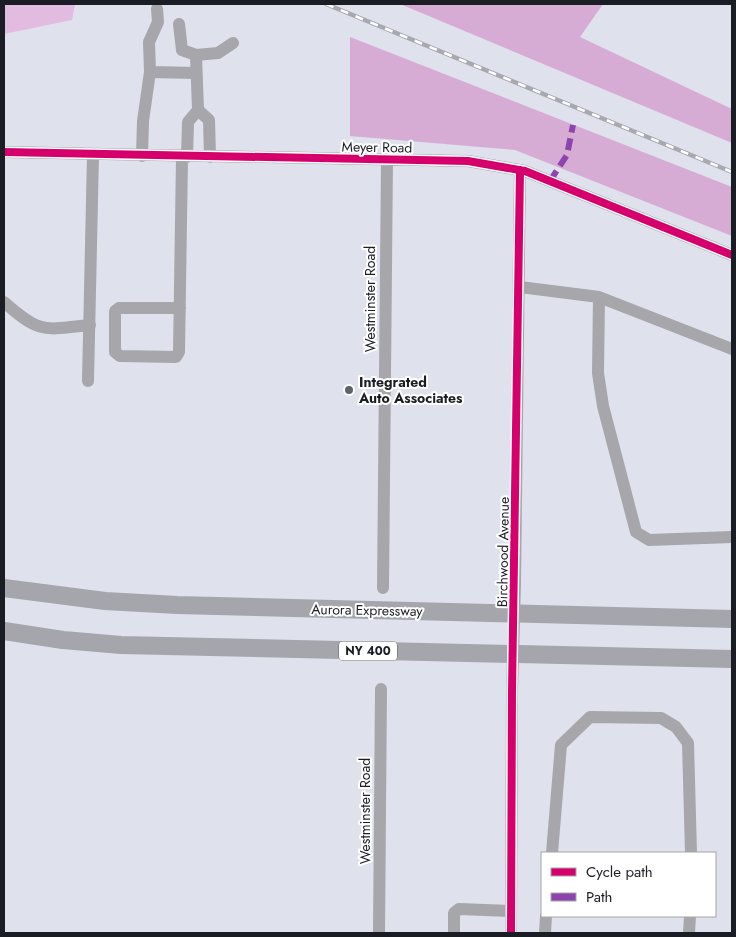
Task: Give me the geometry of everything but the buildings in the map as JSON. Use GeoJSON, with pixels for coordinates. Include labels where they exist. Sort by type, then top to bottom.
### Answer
{"type":"FeatureCollection","features":[{"type":"Feature","properties":{"kind":"highway","name":"Aurora Expressway"},"geometry":{"type":"LineString","coordinates":[[4,588],[105,601],[177,605],[732,619]]}},
{"type":"Feature","properties":{"kind":"highway","name":"NY 400"},"geometry":{"type":"LineString","coordinates":[[4,630],[63,640],[121,645],[732,659]]}},
{"type":"Feature","properties":{"kind":"street"},"geometry":{"type":"LineString","coordinates":[[142,156],[143,121],[150,72],[149,42],[158,22],[158,9]]}},
{"type":"Feature","properties":{"kind":"street"},"geometry":{"type":"LineString","coordinates":[[179,24],[182,50],[196,55],[218,53],[233,43]]}},
{"type":"Feature","properties":{"kind":"street"},"geometry":{"type":"LineString","coordinates":[[180,308],[120,308],[115,311],[115,352],[120,356],[176,357],[179,352],[184,157],[188,122],[198,110],[196,55]]}},
{"type":"Feature","properties":{"kind":"street"},"geometry":{"type":"LineString","coordinates":[[150,72],[196,73]]}},
{"type":"Feature","properties":{"kind":"street"},"geometry":{"type":"LineString","coordinates":[[198,110],[209,120],[210,157]]}},
{"type":"Feature","properties":{"kind":"street","name":"Meyer Road"},"geometry":{"type":"LineString","coordinates":[[4,152],[184,157],[468,161],[520,170],[732,255]]}},
{"type":"Feature","properties":{"kind":"street"},"geometry":{"type":"LineString","coordinates":[[88,380],[93,155]]}},
{"type":"Feature","properties":{"kind":"street","name":"Westminster Road"},"geometry":{"type":"LineString","coordinates":[[383,588],[386,160]]}},
{"type":"Feature","properties":{"kind":"street","name":"Birchwood Avenue"},"geometry":{"type":"LineString","coordinates":[[511,933],[512,691],[520,287],[520,170]]}},
{"type":"Feature","properties":{"kind":"street"},"geometry":{"type":"LineString","coordinates":[[520,287],[599,297],[732,349]]}},
{"type":"Feature","properties":{"kind":"street"},"geometry":{"type":"LineString","coordinates":[[599,297],[598,373],[603,406],[636,532],[650,540],[732,537]]}},
{"type":"Feature","properties":{"kind":"street"},"geometry":{"type":"LineString","coordinates":[[4,302],[26,322],[46,330],[90,325]]}},
{"type":"Feature","properties":{"kind":"street","name":"Westminster Road"},"geometry":{"type":"LineString","coordinates":[[379,933],[381,689]]}},
{"type":"Feature","properties":{"kind":"street"},"geometry":{"type":"LineString","coordinates":[[552,852],[562,745],[590,717],[661,718],[676,727],[688,743],[691,852]]}},
{"type":"Feature","properties":{"kind":"street"},"geometry":{"type":"LineString","coordinates":[[454,933],[454,913],[459,909],[511,911]]}},
{"type":"Feature","properties":{"kind":"street"},"geometry":{"type":"LineString","coordinates":[[545,933],[546,917]]}},
{"type":"Feature","properties":{"kind":"street"},"geometry":{"type":"LineString","coordinates":[[689,933],[690,917]]}},
{"type":"Feature","properties":{"kind":"shaded area"},"geometry":{"type":"Polygon","coordinates":[[[4,4],[75,4],[72,20],[4,34],[4,4]]]}},
{"type":"Feature","properties":{"kind":"shaded area"},"geometry":{"type":"Polygon","coordinates":[[[400,4],[603,4],[580,37],[732,109],[732,143],[400,4]]]}},
{"type":"Feature","properties":{"kind":"shaded area"},"geometry":{"type":"Polygon","coordinates":[[[350,37],[732,187],[732,236],[515,150],[350,136],[350,37]]]}},
{"type":"Feature","properties":{"kind":"railway"},"geometry":{"type":"LineString","coordinates":[[326,4],[732,172]]}},
{"type":"Feature","properties":{"kind":"marked path"},"geometry":{"type":"LineString","coordinates":[[550,181],[567,155],[573,125]]}},
{"type":"Feature","properties":{"kind":"cycle path"},"geometry":{"type":"LineString","coordinates":[[4,152],[468,161],[525,171],[732,255]]}},
{"type":"Feature","properties":{"kind":"cycle path"},"geometry":{"type":"LineString","coordinates":[[511,933],[512,691],[520,170]]}},
{"type":"Feature","properties":{"kind":"place","name":"Integrated Auto Associates"},"geometry":{"type":"Point","coordinates":[349,390]}}]}
